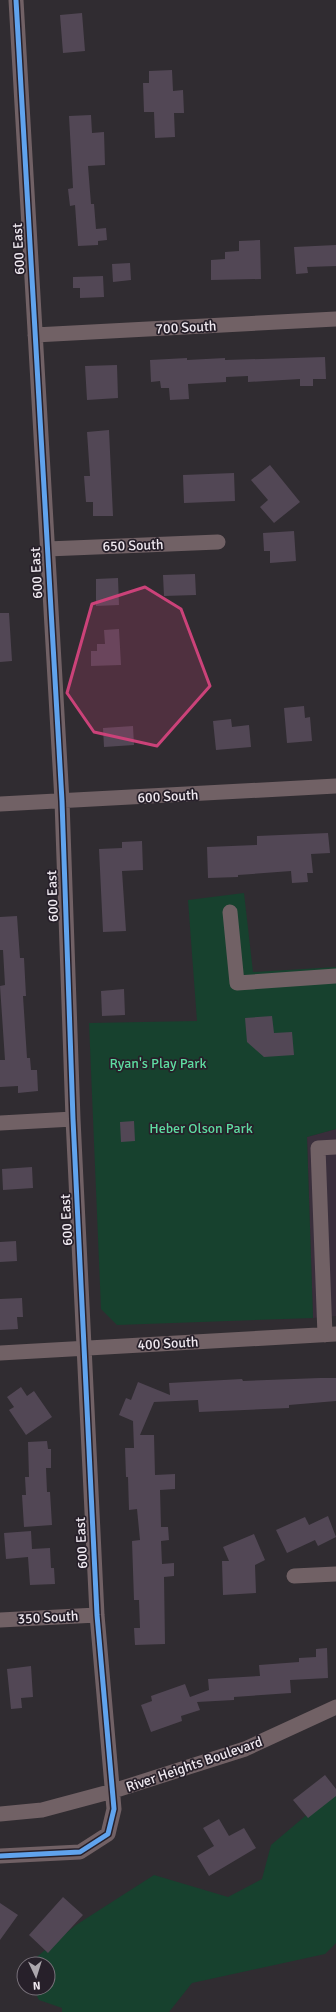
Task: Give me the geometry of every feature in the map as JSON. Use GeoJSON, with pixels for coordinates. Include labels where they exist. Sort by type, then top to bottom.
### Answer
{"type":"FeatureCollection","features":[{"type":"Feature","properties":{"kind":"street","name":"600 East"},"geometry":{"type":"LineString","coordinates":[[0,1856],[80,1852],[108,1834],[114,1809],[97,1615],[74,1119],[62,801],[16,0]]}},
{"type":"Feature","properties":{"kind":"street","name":"700 South"},"geometry":{"type":"LineString","coordinates":[[35,335],[336,319]]}},
{"type":"Feature","properties":{"kind":"street","name":"650 South"},"geometry":{"type":"LineString","coordinates":[[47,549],[218,542]]}},
{"type":"Feature","properties":{"kind":"street","name":"600 South"},"geometry":{"type":"LineString","coordinates":[[0,804],[336,786]]}},
{"type":"Feature","properties":{"kind":"street"},"geometry":{"type":"LineString","coordinates":[[230,912],[237,983],[336,976]]}},
{"type":"Feature","properties":{"kind":"street"},"geometry":{"type":"LineString","coordinates":[[0,1123],[74,1119]]}},
{"type":"Feature","properties":{"kind":"street"},"geometry":{"type":"LineString","coordinates":[[330,1335],[318,1148],[336,1147]]}},
{"type":"Feature","properties":{"kind":"street","name":"400 South"},"geometry":{"type":"LineString","coordinates":[[0,1352],[330,1335]]}},
{"type":"Feature","properties":{"kind":"street"},"geometry":{"type":"LineString","coordinates":[[294,1576],[336,1574]]}},
{"type":"Feature","properties":{"kind":"street","name":"350 South"},"geometry":{"type":"LineString","coordinates":[[0,1620],[97,1615]]}},
{"type":"Feature","properties":{"kind":"street","name":"River Heights Boulevard"},"geometry":{"type":"LineString","coordinates":[[0,1814],[42,1810],[113,1791],[244,1749],[336,1707]]}},
{"type":"Feature","properties":{"kind":"highlighted area"},"geometry":{"type":"Polygon","coordinates":[[[145,587],[181,609],[210,686],[157,746],[94,732],[67,693],[92,604],[145,587]]]}},
{"type":"Feature","properties":{"kind":"shaded area"},"geometry":{"type":"Polygon","coordinates":[[[336,1129],[336,1316],[313,1318],[307,1137],[336,1129]]]}},
{"type":"Feature","properties":{"kind":"green space","name":"Heber Olson Park"},"geometry":{"type":"Polygon","coordinates":[[[244,893],[253,972],[336,967],[336,1129],[307,1137],[313,1318],[117,1325],[101,1309],[89,1023],[197,1021],[188,900],[244,893]]]}},
{"type":"Feature","properties":{"kind":"green space"},"geometry":{"type":"Polygon","coordinates":[[[336,1790],[336,1943],[325,1954],[192,1983],[169,2012],[62,2012],[62,2008],[39,2000],[37,1996],[56,1996],[56,1956],[38,1956],[76,1925],[154,1875],[228,1897],[262,1879],[271,1845],[336,1790]]]}},
{"type":"Feature","properties":{"kind":"building"},"geometry":{"type":"Polygon","coordinates":[[[82,13],[85,51],[63,53],[60,15],[82,13]]]}},
{"type":"Feature","properties":{"kind":"building"},"geometry":{"type":"Polygon","coordinates":[[[172,70],[173,91],[183,90],[184,113],[174,113],[175,137],[155,138],[154,112],[144,112],[143,83],[149,83],[149,71],[172,70]]]}},
{"type":"Feature","properties":{"kind":"building"},"geometry":{"type":"Polygon","coordinates":[[[91,115],[92,133],[104,132],[105,165],[88,166],[91,204],[94,204],[96,229],[106,228],[107,240],[98,241],[98,245],[78,246],[75,205],[70,206],[68,189],[73,188],[69,116],[91,115]]]}},
{"type":"Feature","properties":{"kind":"building"},"geometry":{"type":"Polygon","coordinates":[[[260,240],[261,279],[211,280],[211,260],[225,259],[225,252],[239,251],[239,241],[260,240]]]}},
{"type":"Feature","properties":{"kind":"building"},"geometry":{"type":"Polygon","coordinates":[[[336,245],[336,266],[307,267],[308,273],[296,274],[294,247],[336,245]]]}},
{"type":"Feature","properties":{"kind":"building"},"geometry":{"type":"Polygon","coordinates":[[[130,263],[131,280],[113,282],[112,264],[130,263]]]}},
{"type":"Feature","properties":{"kind":"building"},"geometry":{"type":"Polygon","coordinates":[[[103,276],[104,297],[80,298],[80,288],[73,288],[73,277],[103,276]]]}},
{"type":"Feature","properties":{"kind":"building"},"geometry":{"type":"Polygon","coordinates":[[[325,357],[326,379],[313,379],[313,386],[300,386],[300,379],[248,382],[248,376],[226,377],[226,382],[188,384],[189,399],[170,400],[169,388],[161,388],[160,381],[151,382],[150,360],[187,358],[187,360],[225,358],[225,360],[325,357]]]}},
{"type":"Feature","properties":{"kind":"building"},"geometry":{"type":"Polygon","coordinates":[[[117,365],[118,398],[87,400],[85,366],[117,365]]]}},
{"type":"Feature","properties":{"kind":"building"},"geometry":{"type":"Polygon","coordinates":[[[109,430],[113,516],[93,516],[93,502],[86,502],[84,476],[90,476],[87,432],[109,430]]]}},
{"type":"Feature","properties":{"kind":"building"},"geometry":{"type":"Polygon","coordinates":[[[270,465],[300,502],[274,523],[260,507],[268,500],[251,480],[270,465]]]}},
{"type":"Feature","properties":{"kind":"building"},"geometry":{"type":"Polygon","coordinates":[[[234,473],[235,501],[184,503],[183,475],[234,473]]]}},
{"type":"Feature","properties":{"kind":"building"},"geometry":{"type":"Polygon","coordinates":[[[294,531],[296,561],[270,563],[270,551],[264,551],[263,533],[294,531]]]}},
{"type":"Feature","properties":{"kind":"building"},"geometry":{"type":"Polygon","coordinates":[[[195,574],[196,595],[164,596],[163,575],[195,574]]]}},
{"type":"Feature","properties":{"kind":"building"},"geometry":{"type":"Polygon","coordinates":[[[118,578],[119,605],[96,606],[96,579],[118,578]]]}},
{"type":"Feature","properties":{"kind":"building"},"geometry":{"type":"Polygon","coordinates":[[[0,613],[9,613],[12,661],[0,662],[0,613]]]}},
{"type":"Feature","properties":{"kind":"building"},"geometry":{"type":"Polygon","coordinates":[[[119,629],[121,665],[91,666],[91,651],[97,651],[97,644],[105,644],[104,630],[119,629]]]}},
{"type":"Feature","properties":{"kind":"building"},"geometry":{"type":"Polygon","coordinates":[[[304,706],[305,718],[310,717],[312,741],[287,743],[284,708],[304,706]]]}},
{"type":"Feature","properties":{"kind":"building"},"geometry":{"type":"Polygon","coordinates":[[[231,719],[232,727],[249,725],[251,747],[216,750],[213,721],[231,719]]]}},
{"type":"Feature","properties":{"kind":"building"},"geometry":{"type":"Polygon","coordinates":[[[133,726],[134,745],[104,747],[103,728],[133,726]]]}},
{"type":"Feature","properties":{"kind":"building"},"geometry":{"type":"Polygon","coordinates":[[[328,833],[330,853],[311,854],[313,873],[307,873],[308,882],[292,883],[291,871],[238,875],[238,877],[208,878],[207,847],[257,845],[257,836],[328,833]]]}},
{"type":"Feature","properties":{"kind":"building"},"geometry":{"type":"Polygon","coordinates":[[[142,841],[143,870],[122,871],[126,931],[103,932],[99,849],[122,848],[122,842],[142,841]]]}},
{"type":"Feature","properties":{"kind":"building"},"geometry":{"type":"Polygon","coordinates":[[[17,916],[20,958],[24,958],[26,996],[23,996],[27,1058],[30,1058],[31,1070],[37,1070],[38,1091],[18,1093],[18,1086],[0,1087],[0,1060],[5,1060],[0,986],[5,985],[3,950],[0,950],[0,917],[17,916]]]}},
{"type":"Feature","properties":{"kind":"building"},"geometry":{"type":"Polygon","coordinates":[[[124,989],[125,1015],[102,1016],[101,991],[124,989]]]}},
{"type":"Feature","properties":{"kind":"building"},"geometry":{"type":"Polygon","coordinates":[[[272,1016],[274,1033],[292,1032],[294,1055],[264,1057],[247,1042],[245,1018],[272,1016]]]}},
{"type":"Feature","properties":{"kind":"building"},"geometry":{"type":"Polygon","coordinates":[[[134,1121],[135,1141],[121,1142],[120,1122],[134,1121]]]}},
{"type":"Feature","properties":{"kind":"building"},"geometry":{"type":"Polygon","coordinates":[[[32,1167],[33,1188],[3,1190],[2,1169],[32,1167]]]}},
{"type":"Feature","properties":{"kind":"building"},"geometry":{"type":"Polygon","coordinates":[[[16,1241],[17,1261],[0,1262],[0,1242],[16,1241]]]}},
{"type":"Feature","properties":{"kind":"building"},"geometry":{"type":"Polygon","coordinates":[[[22,1298],[23,1317],[17,1317],[18,1329],[0,1330],[0,1299],[22,1298]]]}},
{"type":"Feature","properties":{"kind":"building"},"geometry":{"type":"Polygon","coordinates":[[[336,1378],[336,1401],[289,1405],[289,1408],[199,1412],[198,1400],[154,1402],[140,1435],[154,1435],[155,1475],[175,1474],[175,1489],[160,1490],[161,1527],[168,1527],[169,1540],[161,1541],[162,1564],[174,1563],[174,1576],[164,1577],[165,1644],[135,1645],[134,1628],[140,1628],[139,1600],[134,1600],[132,1541],[140,1540],[137,1509],[129,1510],[128,1477],[126,1477],[125,1448],[134,1448],[133,1421],[119,1415],[126,1398],[131,1400],[138,1382],[170,1395],[169,1383],[242,1379],[243,1381],[336,1378]]]}},
{"type":"Feature","properties":{"kind":"building"},"geometry":{"type":"Polygon","coordinates":[[[21,1387],[27,1396],[34,1391],[52,1417],[26,1435],[9,1410],[14,1407],[7,1397],[21,1387]]]}},
{"type":"Feature","properties":{"kind":"building"},"geometry":{"type":"Polygon","coordinates":[[[47,1441],[48,1449],[51,1449],[51,1468],[46,1468],[47,1492],[50,1492],[52,1525],[24,1527],[22,1495],[26,1495],[25,1477],[29,1477],[28,1442],[47,1441]]]}},
{"type":"Feature","properties":{"kind":"building"},"geometry":{"type":"Polygon","coordinates":[[[328,1516],[336,1537],[318,1546],[315,1540],[287,1553],[276,1530],[305,1517],[309,1525],[328,1516]]]}},
{"type":"Feature","properties":{"kind":"building"},"geometry":{"type":"Polygon","coordinates":[[[31,1531],[32,1549],[50,1548],[51,1568],[54,1568],[55,1584],[30,1585],[28,1557],[6,1559],[4,1533],[31,1531]]]}},
{"type":"Feature","properties":{"kind":"building"},"geometry":{"type":"Polygon","coordinates":[[[254,1534],[265,1560],[255,1565],[256,1593],[223,1595],[222,1561],[229,1561],[223,1547],[254,1534]]]}},
{"type":"Feature","properties":{"kind":"building"},"geometry":{"type":"Polygon","coordinates":[[[327,1648],[328,1678],[290,1680],[291,1693],[234,1697],[234,1700],[197,1702],[200,1710],[181,1716],[182,1721],[151,1732],[141,1705],[152,1701],[151,1696],[185,1684],[190,1697],[209,1690],[208,1679],[260,1676],[259,1665],[299,1662],[299,1658],[316,1657],[316,1649],[327,1648]]]}},
{"type":"Feature","properties":{"kind":"building"},"geometry":{"type":"Polygon","coordinates":[[[31,1666],[33,1697],[21,1698],[22,1708],[11,1709],[7,1669],[31,1666]]]}},
{"type":"Feature","properties":{"kind":"building"},"geometry":{"type":"Polygon","coordinates":[[[325,1775],[336,1789],[336,1796],[308,1818],[293,1800],[325,1775]]]}},
{"type":"Feature","properties":{"kind":"building"},"geometry":{"type":"Polygon","coordinates":[[[219,1819],[229,1836],[244,1828],[256,1848],[209,1876],[197,1856],[214,1846],[203,1828],[219,1819]]]}},
{"type":"Feature","properties":{"kind":"building"},"geometry":{"type":"Polygon","coordinates":[[[63,1897],[83,1915],[48,1953],[29,1935],[63,1897]]]}},
{"type":"Feature","properties":{"kind":"building"},"geometry":{"type":"Polygon","coordinates":[[[0,1903],[18,1915],[0,1940],[0,1903]]]}},
{"type":"Feature","properties":{"kind":"cycle path"},"geometry":{"type":"LineString","coordinates":[[0,1856],[80,1852],[108,1834],[114,1809],[97,1615],[73,1119],[62,801],[16,0]]}},
{"type":"Feature","properties":{"kind":"park label","name":"Ryan's Play Park"},"geometry":{"type":"Point","coordinates":[158,1063]}}]}
